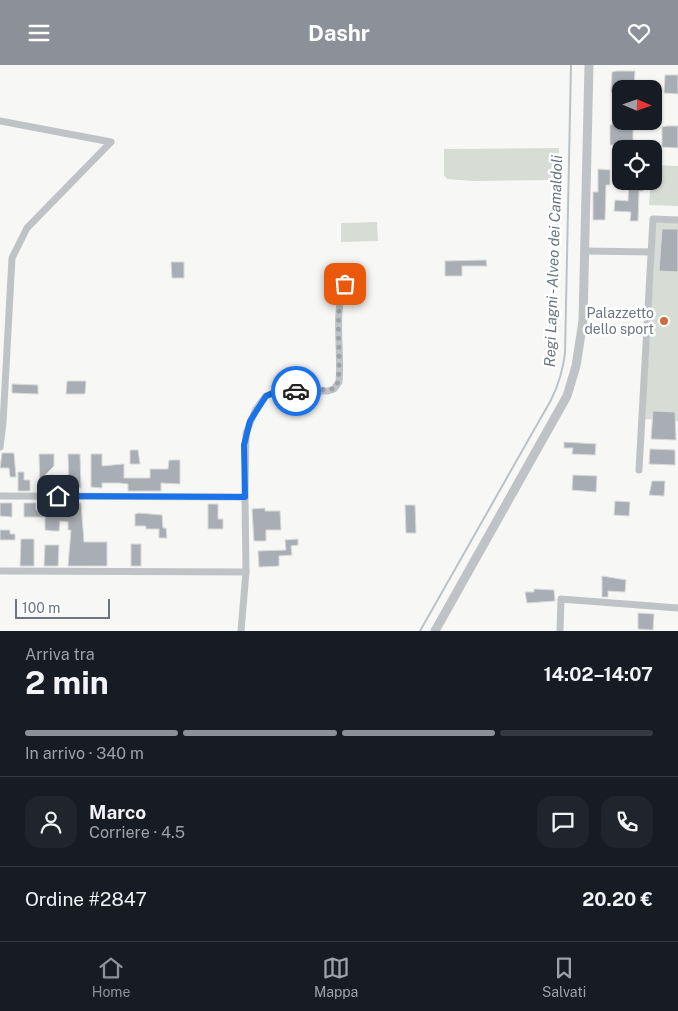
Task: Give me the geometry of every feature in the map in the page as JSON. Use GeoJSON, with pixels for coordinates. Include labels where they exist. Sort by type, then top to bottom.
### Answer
{"type":"FeatureCollection","features":[{"type":"Feature","properties":{"kind":"street"},"geometry":{"type":"LineString","coordinates":[[435,631],[567,396],[576,365],[583,321],[588,65]]}},
{"type":"Feature","properties":{"kind":"street"},"geometry":{"type":"LineString","coordinates":[[0,121],[112,142],[27,228],[18,242],[11,270],[4,414],[0,447]]}},
{"type":"Feature","properties":{"kind":"street"},"geometry":{"type":"LineString","coordinates":[[639,470],[653,219],[678,220]]}},
{"type":"Feature","properties":{"kind":"street"},"geometry":{"type":"LineString","coordinates":[[584,251],[651,252]]}},
{"type":"Feature","properties":{"kind":"street"},"geometry":{"type":"LineString","coordinates":[[242,631],[246,572],[246,433],[256,409],[266,396],[278,391],[328,391],[336,386],[339,377],[339,323],[342,291],[345,284]]}},
{"type":"Feature","properties":{"kind":"street"},"geometry":{"type":"LineString","coordinates":[[0,496],[245,497]]}},
{"type":"Feature","properties":{"kind":"street"},"geometry":{"type":"LineString","coordinates":[[0,571],[246,572]]}},
{"type":"Feature","properties":{"kind":"street"},"geometry":{"type":"LineString","coordinates":[[560,631],[561,599],[678,608]]}},
{"type":"Feature","properties":{"kind":"shaded area"},"geometry":{"type":"Polygon","coordinates":[[[559,148],[558,180],[473,181],[447,179],[444,175],[444,149],[559,148]]]}},
{"type":"Feature","properties":{"kind":"shaded area"},"geometry":{"type":"Polygon","coordinates":[[[662,165],[678,166],[678,206],[649,205],[650,190],[662,190],[662,165]]]}},
{"type":"Feature","properties":{"kind":"shaded area"},"geometry":{"type":"Polygon","coordinates":[[[377,222],[378,241],[341,242],[341,223],[377,222]]]}},
{"type":"Feature","properties":{"kind":"shaded area","name":"Palazzetto dello sport"},"geometry":{"type":"Polygon","coordinates":[[[656,222],[678,223],[678,421],[645,419],[656,222]]]}},
{"type":"Feature","properties":{"kind":"building"},"geometry":{"type":"Polygon","coordinates":[[[635,71],[634,80],[612,80],[611,92],[612,72],[635,71]]]}},
{"type":"Feature","properties":{"kind":"building"},"geometry":{"type":"Polygon","coordinates":[[[665,75],[678,75],[678,94],[664,93],[665,75]]]}},
{"type":"Feature","properties":{"kind":"building"},"geometry":{"type":"Polygon","coordinates":[[[610,125],[612,125],[612,130],[633,130],[633,140],[612,140],[612,145],[610,145],[610,125]]]}},
{"type":"Feature","properties":{"kind":"building"},"geometry":{"type":"Polygon","coordinates":[[[678,126],[678,148],[662,147],[662,127],[678,126]]]}},
{"type":"Feature","properties":{"kind":"building"},"geometry":{"type":"Polygon","coordinates":[[[598,169],[610,170],[610,185],[606,185],[605,220],[593,220],[593,192],[598,192],[598,169]]]}},
{"type":"Feature","properties":{"kind":"building"},"geometry":{"type":"Polygon","coordinates":[[[629,190],[643,190],[639,191],[638,221],[630,221],[631,212],[614,211],[615,200],[628,201],[629,190]]]}},
{"type":"Feature","properties":{"kind":"building"},"geometry":{"type":"Polygon","coordinates":[[[662,229],[678,229],[678,272],[659,271],[662,229]]]}},
{"type":"Feature","properties":{"kind":"building"},"geometry":{"type":"Polygon","coordinates":[[[486,260],[487,266],[462,266],[462,276],[445,276],[445,261],[486,260]]]}},
{"type":"Feature","properties":{"kind":"building"},"geometry":{"type":"Polygon","coordinates":[[[171,262],[184,262],[184,278],[172,278],[171,262]]]}},
{"type":"Feature","properties":{"kind":"building"},"geometry":{"type":"Polygon","coordinates":[[[67,381],[86,381],[85,394],[66,394],[67,381]]]}},
{"type":"Feature","properties":{"kind":"building"},"geometry":{"type":"Polygon","coordinates":[[[12,384],[38,385],[38,394],[12,393],[12,384]]]}},
{"type":"Feature","properties":{"kind":"building"},"geometry":{"type":"Polygon","coordinates":[[[653,411],[675,412],[676,440],[651,439],[653,411]]]}},
{"type":"Feature","properties":{"kind":"building"},"geometry":{"type":"Polygon","coordinates":[[[564,442],[596,444],[595,455],[572,454],[573,448],[564,448],[564,442]]]}},
{"type":"Feature","properties":{"kind":"building"},"geometry":{"type":"Polygon","coordinates":[[[650,449],[675,450],[675,465],[649,464],[650,449]]]}},
{"type":"Feature","properties":{"kind":"building"},"geometry":{"type":"Polygon","coordinates":[[[130,450],[138,450],[140,464],[130,464],[130,450]]]}},
{"type":"Feature","properties":{"kind":"building"},"geometry":{"type":"Polygon","coordinates":[[[2,453],[14,453],[16,477],[10,477],[9,468],[0,468],[2,453]]]}},
{"type":"Feature","properties":{"kind":"building"},"geometry":{"type":"Polygon","coordinates":[[[39,454],[54,454],[54,466],[44,476],[54,475],[55,489],[40,489],[39,454]]]}},
{"type":"Feature","properties":{"kind":"building"},"geometry":{"type":"Polygon","coordinates":[[[68,454],[80,454],[81,488],[69,488],[68,454]]]}},
{"type":"Feature","properties":{"kind":"building"},"geometry":{"type":"Polygon","coordinates":[[[91,454],[102,454],[102,466],[124,464],[124,478],[150,478],[150,469],[168,469],[169,460],[180,460],[180,484],[161,483],[161,491],[128,491],[128,484],[119,483],[102,483],[102,488],[91,487],[91,454]]]}},
{"type":"Feature","properties":{"kind":"building"},"geometry":{"type":"Polygon","coordinates":[[[18,472],[24,472],[24,480],[30,480],[30,491],[18,491],[18,472]]]}},
{"type":"Feature","properties":{"kind":"building"},"geometry":{"type":"Polygon","coordinates":[[[573,475],[597,476],[596,492],[572,490],[573,475]]]}},
{"type":"Feature","properties":{"kind":"building"},"geometry":{"type":"Polygon","coordinates":[[[652,481],[665,481],[664,496],[649,495],[652,481]]]}},
{"type":"Feature","properties":{"kind":"building"},"geometry":{"type":"Polygon","coordinates":[[[615,501],[630,502],[629,516],[614,515],[615,501]]]}},
{"type":"Feature","properties":{"kind":"building"},"geometry":{"type":"Polygon","coordinates":[[[53,502],[81,503],[84,542],[107,542],[107,566],[68,566],[71,530],[68,530],[68,522],[60,521],[59,531],[53,531],[45,530],[45,517],[24,517],[24,503],[36,503],[36,510],[53,510],[53,502]]]}},
{"type":"Feature","properties":{"kind":"building"},"geometry":{"type":"Polygon","coordinates":[[[0,503],[12,503],[12,517],[0,516],[0,503]]]}},
{"type":"Feature","properties":{"kind":"building"},"geometry":{"type":"Polygon","coordinates":[[[208,504],[218,504],[218,519],[223,519],[223,529],[208,529],[208,504]]]}},
{"type":"Feature","properties":{"kind":"building"},"geometry":{"type":"Polygon","coordinates":[[[405,505],[415,505],[416,533],[406,533],[405,505]]]}},
{"type":"Feature","properties":{"kind":"building"},"geometry":{"type":"Polygon","coordinates":[[[265,508],[265,511],[280,511],[281,530],[266,530],[266,541],[254,541],[252,509],[265,508]]]}},
{"type":"Feature","properties":{"kind":"building"},"geometry":{"type":"Polygon","coordinates":[[[135,514],[162,515],[163,528],[166,528],[167,538],[159,538],[159,529],[146,529],[146,526],[135,526],[135,514]]]}},
{"type":"Feature","properties":{"kind":"building"},"geometry":{"type":"Polygon","coordinates":[[[0,530],[10,530],[10,534],[15,534],[15,540],[0,540],[0,530]]]}},
{"type":"Feature","properties":{"kind":"building"},"geometry":{"type":"Polygon","coordinates":[[[21,539],[34,539],[34,566],[20,566],[21,539]]]}},
{"type":"Feature","properties":{"kind":"building"},"geometry":{"type":"Polygon","coordinates":[[[298,539],[298,545],[291,546],[292,555],[279,556],[279,566],[259,567],[258,551],[286,550],[285,540],[298,539]]]}},
{"type":"Feature","properties":{"kind":"building"},"geometry":{"type":"Polygon","coordinates":[[[131,544],[141,544],[141,566],[131,566],[131,544]]]}},
{"type":"Feature","properties":{"kind":"building"},"geometry":{"type":"Polygon","coordinates":[[[45,545],[59,545],[58,566],[44,566],[45,545]]]}},
{"type":"Feature","properties":{"kind":"building"},"geometry":{"type":"Polygon","coordinates":[[[602,576],[626,580],[625,592],[608,591],[608,597],[602,597],[602,576]]]}},
{"type":"Feature","properties":{"kind":"building"},"geometry":{"type":"Polygon","coordinates":[[[534,589],[554,590],[555,601],[527,603],[525,592],[534,592],[534,589]]]}},
{"type":"Feature","properties":{"kind":"building"},"geometry":{"type":"Polygon","coordinates":[[[638,613],[654,614],[653,630],[638,629],[638,613]]]}},
{"type":"Feature","properties":{"kind":"waterway","name":"Regi Lagni - Alveo dei Camaldoli"},"geometry":{"type":"LineString","coordinates":[[420,631],[551,400],[562,371],[565,353],[571,65]]}},
{"type":"Feature","properties":{"kind":"way so far"},"geometry":{"type":"LineString","coordinates":[[296,391],[328,391],[334,389],[338,382],[339,323],[342,291],[345,284]]}},
{"type":"Feature","properties":{"kind":"place","name":"Palazzetto dello sport"},"geometry":{"type":"Point","coordinates":[664,321]}},
{"type":"Feature","properties":{"kind":"route"},"geometry":{"type":"LineString","coordinates":[[58,496],[245,497],[244,445],[250,421],[266,396],[278,391],[296,391]]}}]}
